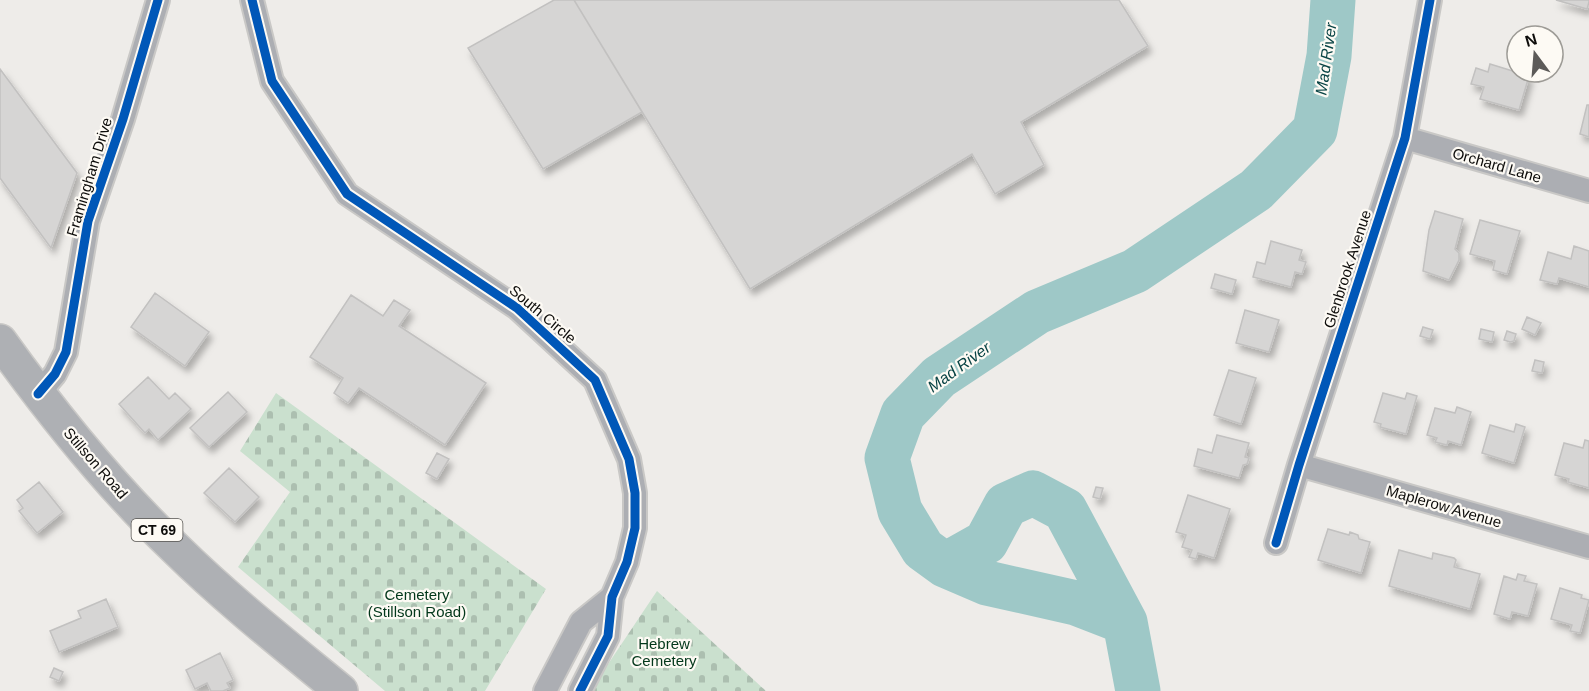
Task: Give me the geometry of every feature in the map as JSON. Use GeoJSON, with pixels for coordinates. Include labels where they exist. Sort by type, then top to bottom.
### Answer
{"type":"FeatureCollection","features":[{"type":"Feature","properties":{"kind":"main road","name":"Stillson Road"},"geometry":{"type":"LineString","coordinates":[[0,341],[38,394],[84,451],[175,548],[243,610],[341,691]]}},
{"type":"Feature","properties":{"kind":"street","name":"Framingham Drive"},"geometry":{"type":"LineString","coordinates":[[38,394],[55,374],[66,352],[88,221],[123,118],[158,0]]}},
{"type":"Feature","properties":{"kind":"street","name":"South Circle"},"geometry":{"type":"LineString","coordinates":[[252,0],[272,81],[346,194],[518,308],[595,380],[629,459],[635,493],[635,528],[627,562],[612,597],[608,636],[580,691]]}},
{"type":"Feature","properties":{"kind":"street","name":"Glenbrook Avenue"},"geometry":{"type":"LineString","coordinates":[[1276,543],[1405,138],[1430,0]]}},
{"type":"Feature","properties":{"kind":"street","name":"Orchard Lane"},"geometry":{"type":"LineString","coordinates":[[1405,138],[1589,191]]}},
{"type":"Feature","properties":{"kind":"street","name":"Maplerow Avenue"},"geometry":{"type":"LineString","coordinates":[[1299,465],[1589,547]]}},
{"type":"Feature","properties":{"kind":"street","name":"South Circle"},"geometry":{"type":"LineString","coordinates":[[545,691],[581,622],[612,597]]}},
{"type":"Feature","properties":{"kind":"green space","name":"Cemetery (Stillson Road)"},"geometry":{"type":"Polygon","coordinates":[[[276,393],[546,589],[485,691],[385,691],[238,567],[290,492],[240,451],[276,393]]]}},
{"type":"Feature","properties":{"kind":"green space","name":"Hebrew Cemetery"},"geometry":{"type":"Polygon","coordinates":[[[657,591],[766,691],[590,691],[657,591]]]}},
{"type":"Feature","properties":{"kind":"building"},"geometry":{"type":"Polygon","coordinates":[[[554,0],[574,0],[642,112],[543,169],[468,48],[554,0]]]}},
{"type":"Feature","properties":{"kind":"building"},"geometry":{"type":"Polygon","coordinates":[[[574,0],[1119,0],[1148,46],[1021,122],[1044,165],[995,194],[972,154],[750,289],[574,0]]]}},
{"type":"Feature","properties":{"kind":"building"},"geometry":{"type":"Polygon","coordinates":[[[1556,0],[1589,0],[1589,2],[1587,9],[1556,0]]]}},
{"type":"Feature","properties":{"kind":"building"},"geometry":{"type":"Polygon","coordinates":[[[1490,64],[1505,69],[1505,84],[1527,84],[1519,110],[1480,99],[1484,87],[1471,84],[1476,68],[1488,72],[1490,64]]]}},
{"type":"Feature","properties":{"kind":"building"},"geometry":{"type":"Polygon","coordinates":[[[0,69],[77,173],[51,248],[0,178],[0,69]]]}},
{"type":"Feature","properties":{"kind":"building"},"geometry":{"type":"Polygon","coordinates":[[[1587,105],[1589,105],[1589,137],[1580,134],[1587,105]]]}},
{"type":"Feature","properties":{"kind":"building"},"geometry":{"type":"Polygon","coordinates":[[[1435,211],[1463,219],[1455,249],[1459,253],[1459,260],[1449,280],[1423,271],[1429,230],[1435,211]]]}},
{"type":"Feature","properties":{"kind":"building"},"geometry":{"type":"Polygon","coordinates":[[[1480,220],[1520,231],[1507,274],[1493,270],[1495,261],[1470,254],[1480,220]]]}},
{"type":"Feature","properties":{"kind":"building"},"geometry":{"type":"Polygon","coordinates":[[[1271,241],[1302,250],[1299,260],[1306,262],[1302,274],[1295,272],[1291,287],[1253,277],[1257,262],[1265,264],[1271,241]]]}},
{"type":"Feature","properties":{"kind":"building"},"geometry":{"type":"Polygon","coordinates":[[[1574,246],[1589,251],[1589,287],[1559,278],[1557,284],[1540,280],[1548,252],[1571,259],[1574,246]]]}},
{"type":"Feature","properties":{"kind":"building"},"geometry":{"type":"Polygon","coordinates":[[[1215,274],[1236,280],[1232,294],[1211,288],[1215,274]]]}},
{"type":"Feature","properties":{"kind":"building"},"geometry":{"type":"Polygon","coordinates":[[[155,293],[209,332],[185,366],[131,327],[155,293]]]}},
{"type":"Feature","properties":{"kind":"building"},"geometry":{"type":"Polygon","coordinates":[[[351,295],[383,316],[394,300],[410,310],[399,326],[486,383],[445,445],[359,388],[348,403],[334,393],[343,378],[310,357],[351,295]]]}},
{"type":"Feature","properties":{"kind":"building"},"geometry":{"type":"Polygon","coordinates":[[[1245,310],[1279,320],[1269,352],[1236,343],[1245,310]]]}},
{"type":"Feature","properties":{"kind":"building"},"geometry":{"type":"Polygon","coordinates":[[[1527,317],[1541,323],[1535,335],[1522,329],[1527,317]]]}},
{"type":"Feature","properties":{"kind":"building"},"geometry":{"type":"Polygon","coordinates":[[[1423,327],[1433,330],[1430,339],[1420,336],[1423,327]]]}},
{"type":"Feature","properties":{"kind":"building"},"geometry":{"type":"Polygon","coordinates":[[[1481,329],[1494,332],[1492,342],[1479,339],[1481,329]]]}},
{"type":"Feature","properties":{"kind":"building"},"geometry":{"type":"Polygon","coordinates":[[[1507,331],[1516,334],[1514,341],[1504,340],[1507,331]]]}},
{"type":"Feature","properties":{"kind":"building"},"geometry":{"type":"Polygon","coordinates":[[[1535,360],[1544,362],[1542,373],[1532,371],[1535,360]]]}},
{"type":"Feature","properties":{"kind":"building"},"geometry":{"type":"Polygon","coordinates":[[[1229,370],[1256,378],[1241,424],[1214,415],[1229,370]]]}},
{"type":"Feature","properties":{"kind":"building"},"geometry":{"type":"Polygon","coordinates":[[[148,377],[169,399],[175,393],[191,409],[158,440],[149,429],[145,433],[119,404],[148,377]]]}},
{"type":"Feature","properties":{"kind":"building"},"geometry":{"type":"Polygon","coordinates":[[[228,392],[247,412],[209,447],[190,428],[228,392]]]}},
{"type":"Feature","properties":{"kind":"building"},"geometry":{"type":"Polygon","coordinates":[[[1383,393],[1405,399],[1407,393],[1417,396],[1406,434],[1380,427],[1381,424],[1374,422],[1383,393]]]}},
{"type":"Feature","properties":{"kind":"building"},"geometry":{"type":"Polygon","coordinates":[[[1457,407],[1471,412],[1461,445],[1448,441],[1447,445],[1435,442],[1437,438],[1427,435],[1435,408],[1455,413],[1457,407]]]}},
{"type":"Feature","properties":{"kind":"building"},"geometry":{"type":"Polygon","coordinates":[[[1516,424],[1525,427],[1514,463],[1482,453],[1490,425],[1514,432],[1516,424]]]}},
{"type":"Feature","properties":{"kind":"building"},"geometry":{"type":"Polygon","coordinates":[[[1217,435],[1249,443],[1245,457],[1249,458],[1247,464],[1243,465],[1239,478],[1194,466],[1198,449],[1212,453],[1217,435]]]}},
{"type":"Feature","properties":{"kind":"building"},"geometry":{"type":"Polygon","coordinates":[[[1585,440],[1589,441],[1589,488],[1568,482],[1569,479],[1555,475],[1564,443],[1583,448],[1585,440]]]}},
{"type":"Feature","properties":{"kind":"building"},"geometry":{"type":"Polygon","coordinates":[[[437,453],[449,459],[437,479],[426,473],[437,453]]]}},
{"type":"Feature","properties":{"kind":"building"},"geometry":{"type":"Polygon","coordinates":[[[229,468],[259,497],[235,522],[204,493],[229,468]]]}},
{"type":"Feature","properties":{"kind":"building"},"geometry":{"type":"Polygon","coordinates":[[[39,482],[63,512],[37,533],[19,511],[23,508],[17,500],[39,482]]]}},
{"type":"Feature","properties":{"kind":"building"},"geometry":{"type":"Polygon","coordinates":[[[1096,487],[1103,488],[1100,499],[1093,497],[1096,487]]]}},
{"type":"Feature","properties":{"kind":"building"},"geometry":{"type":"Polygon","coordinates":[[[1188,495],[1230,509],[1214,558],[1198,553],[1196,559],[1189,557],[1192,550],[1182,547],[1186,535],[1176,532],[1188,495]]]}},
{"type":"Feature","properties":{"kind":"building"},"geometry":{"type":"Polygon","coordinates":[[[1328,529],[1349,535],[1350,532],[1358,535],[1359,539],[1370,542],[1361,573],[1318,560],[1328,529]]]}},
{"type":"Feature","properties":{"kind":"building"},"geometry":{"type":"Polygon","coordinates":[[[1399,550],[1432,559],[1433,553],[1454,558],[1456,560],[1454,567],[1480,574],[1470,609],[1389,586],[1399,550]]]}},
{"type":"Feature","properties":{"kind":"building"},"geometry":{"type":"Polygon","coordinates":[[[1518,574],[1526,576],[1524,581],[1537,584],[1528,616],[1512,612],[1510,619],[1494,614],[1504,576],[1516,580],[1518,574]]]}},
{"type":"Feature","properties":{"kind":"building"},"geometry":{"type":"Polygon","coordinates":[[[1560,588],[1582,595],[1581,598],[1589,600],[1580,633],[1570,631],[1572,625],[1551,619],[1560,588]]]}},
{"type":"Feature","properties":{"kind":"building"},"geometry":{"type":"Polygon","coordinates":[[[106,599],[118,627],[59,652],[50,631],[81,618],[78,611],[106,599]]]}},
{"type":"Feature","properties":{"kind":"building"},"geometry":{"type":"Polygon","coordinates":[[[220,653],[233,680],[227,683],[230,688],[223,691],[211,691],[207,683],[195,689],[186,670],[220,653]]]}},
{"type":"Feature","properties":{"kind":"building"},"geometry":{"type":"Polygon","coordinates":[[[54,668],[63,672],[59,681],[50,677],[54,668]]]}},
{"type":"Feature","properties":{"kind":"waterway","name":"Mad River"},"geometry":{"type":"LineString","coordinates":[[1138,691],[1125,622],[1065,510],[1033,493],[1006,505],[986,542],[945,565],[923,549],[900,511],[887,458],[903,414],[939,377],[1037,312],[1135,271],[1256,190],[1315,130],[1329,56],[1333,0]]}},
{"type":"Feature","properties":{"kind":"waterway"},"geometry":{"type":"LineString","coordinates":[[945,565],[987,583],[1076,603],[1125,622]]}},
{"type":"Feature","properties":{"kind":"cycle path"},"geometry":{"type":"LineString","coordinates":[[38,394],[55,374],[66,352],[88,221],[123,119],[158,0]]}},
{"type":"Feature","properties":{"kind":"cycle path"},"geometry":{"type":"LineString","coordinates":[[252,0],[272,81],[347,194],[517,308],[595,380],[629,459],[635,493],[635,528],[627,562],[612,597],[608,636],[580,691]]}},
{"type":"Feature","properties":{"kind":"cycle path"},"geometry":{"type":"LineString","coordinates":[[1276,543],[1405,138],[1430,0]]}}]}
